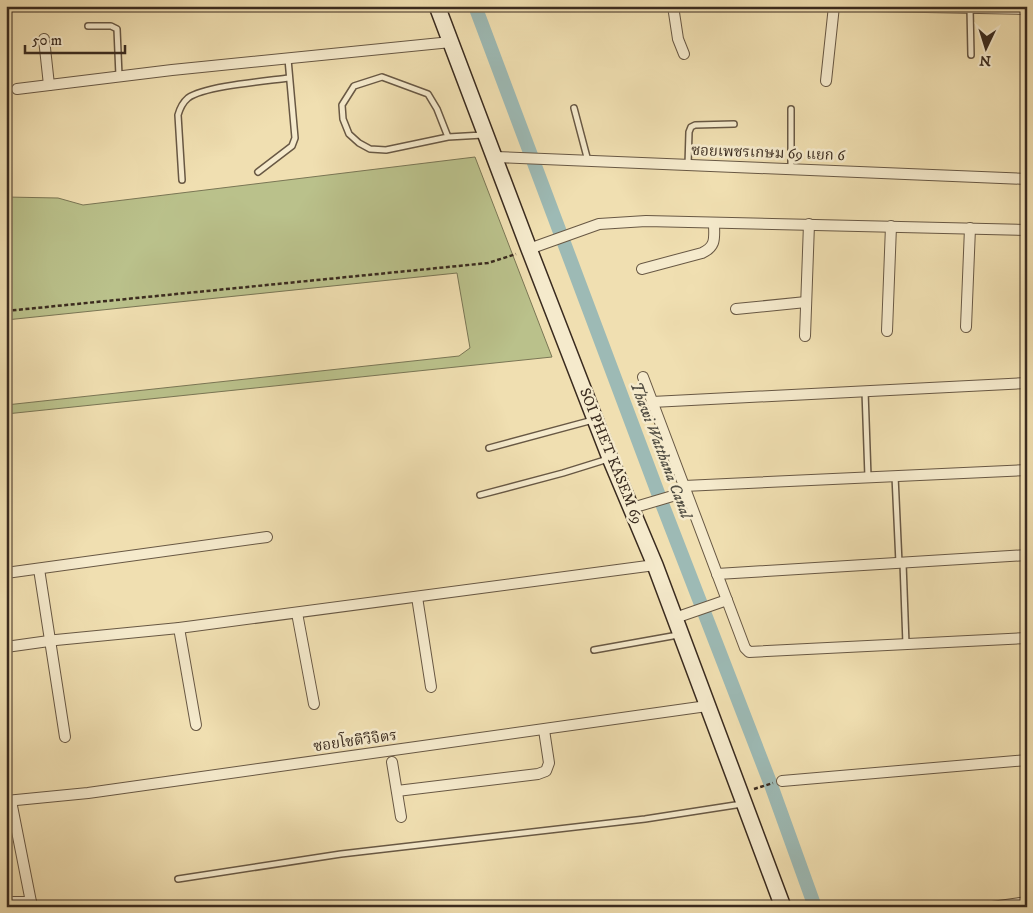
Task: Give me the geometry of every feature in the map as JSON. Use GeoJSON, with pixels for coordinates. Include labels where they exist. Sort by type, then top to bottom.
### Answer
{"type":"FeatureCollection","features":[{"type":"Feature","properties":{"kind":"main road","name":"SOI PHET KASEM 69"},"geometry":{"type":"LineString","coordinates":[[437,6],[486,135],[501,158],[536,247],[610,458],[638,507],[655,565],[680,616],[681,634],[707,706],[747,797],[783,907]]}},
{"type":"Feature","properties":{"kind":"street"},"geometry":{"type":"LineString","coordinates":[[673,6],[678,39],[684,54]]}},
{"type":"Feature","properties":{"kind":"street"},"geometry":{"type":"LineString","coordinates":[[826,81],[834,6]]}},
{"type":"Feature","properties":{"kind":"street"},"geometry":{"type":"LineString","coordinates":[[873,6],[1027,9]]}},
{"type":"Feature","properties":{"kind":"street"},"geometry":{"type":"LineString","coordinates":[[44,40],[49,85]]}},
{"type":"Feature","properties":{"kind":"street"},"geometry":{"type":"LineString","coordinates":[[17,89],[119,76],[451,42]]}},
{"type":"Feature","properties":{"kind":"street","name":"ซอยเพชรเกษม 69 แยก 6"},"geometry":{"type":"LineString","coordinates":[[501,158],[1027,179]]}},
{"type":"Feature","properties":{"kind":"street"},"geometry":{"type":"LineString","coordinates":[[536,247],[599,224],[646,221],[1027,230]]}},
{"type":"Feature","properties":{"kind":"street"},"geometry":{"type":"LineString","coordinates":[[642,268],[702,253],[710,249],[713,243],[714,222]]}},
{"type":"Feature","properties":{"kind":"street"},"geometry":{"type":"LineString","coordinates":[[805,336],[809,224]]}},
{"type":"Feature","properties":{"kind":"street"},"geometry":{"type":"LineString","coordinates":[[887,331],[892,226]]}},
{"type":"Feature","properties":{"kind":"street"},"geometry":{"type":"LineString","coordinates":[[966,327],[970,228]]}},
{"type":"Feature","properties":{"kind":"street"},"geometry":{"type":"LineString","coordinates":[[736,309],[806,302]]}},
{"type":"Feature","properties":{"kind":"street"},"geometry":{"type":"LineString","coordinates":[[643,377],[745,648],[749,652],[1027,638]]}},
{"type":"Feature","properties":{"kind":"street"},"geometry":{"type":"LineString","coordinates":[[652,402],[1027,383]]}},
{"type":"Feature","properties":{"kind":"street"},"geometry":{"type":"LineString","coordinates":[[638,507],[674,496],[685,489],[1027,470]]}},
{"type":"Feature","properties":{"kind":"street"},"geometry":{"type":"LineString","coordinates":[[6,573],[267,537]]}},
{"type":"Feature","properties":{"kind":"street"},"geometry":{"type":"LineString","coordinates":[[717,574],[1027,555]]}},
{"type":"Feature","properties":{"kind":"street"},"geometry":{"type":"LineString","coordinates":[[6,648],[51,641],[179,628],[297,613],[655,565]]}},
{"type":"Feature","properties":{"kind":"street"},"geometry":{"type":"LineString","coordinates":[[40,569],[65,737]]}},
{"type":"Feature","properties":{"kind":"street"},"geometry":{"type":"LineString","coordinates":[[417,597],[431,687]]}},
{"type":"Feature","properties":{"kind":"street"},"geometry":{"type":"LineString","coordinates":[[680,616],[727,600]]}},
{"type":"Feature","properties":{"kind":"street"},"geometry":{"type":"LineString","coordinates":[[297,613],[314,704]]}},
{"type":"Feature","properties":{"kind":"street"},"geometry":{"type":"LineString","coordinates":[[179,628],[196,725]]}},
{"type":"Feature","properties":{"kind":"street","name":"ซอยโชติวิจิตร"},"geometry":{"type":"LineString","coordinates":[[8,801],[88,793],[707,706]]}},
{"type":"Feature","properties":{"kind":"street"},"geometry":{"type":"LineString","coordinates":[[397,791],[538,774],[546,771],[548,763],[544,730]]}},
{"type":"Feature","properties":{"kind":"street"},"geometry":{"type":"LineString","coordinates":[[782,781],[1027,760]]}},
{"type":"Feature","properties":{"kind":"street"},"geometry":{"type":"LineString","coordinates":[[392,762],[401,817]]}},
{"type":"Feature","properties":{"kind":"street"},"geometry":{"type":"LineString","coordinates":[[6,902],[32,904],[8,801]]}},
{"type":"Feature","properties":{"kind":"street"},"geometry":{"type":"LineString","coordinates":[[992,907],[1027,902]]}},
{"type":"Feature","properties":{"kind":"lane"},"geometry":{"type":"LineString","coordinates":[[970,8],[971,55]]}},
{"type":"Feature","properties":{"kind":"lane"},"geometry":{"type":"LineString","coordinates":[[88,26],[111,26],[117,30],[119,76]]}},
{"type":"Feature","properties":{"kind":"lane"},"geometry":{"type":"LineString","coordinates":[[258,172],[292,146],[295,138],[288,59]]}},
{"type":"Feature","properties":{"kind":"lane"},"geometry":{"type":"LineString","coordinates":[[448,137],[437,109],[428,94],[382,77],[354,86],[342,105],[343,119],[349,134],[359,143],[370,149],[386,150],[448,137],[486,135]]}},
{"type":"Feature","properties":{"kind":"lane"},"geometry":{"type":"LineString","coordinates":[[182,180],[178,114],[181,106],[189,97],[210,89],[289,78]]}},
{"type":"Feature","properties":{"kind":"lane"},"geometry":{"type":"LineString","coordinates":[[574,108],[589,161]]}},
{"type":"Feature","properties":{"kind":"lane"},"geometry":{"type":"LineString","coordinates":[[791,109],[791,169]]}},
{"type":"Feature","properties":{"kind":"lane"},"geometry":{"type":"LineString","coordinates":[[688,165],[688,132],[691,128],[695,125],[734,124]]}},
{"type":"Feature","properties":{"kind":"lane"},"geometry":{"type":"LineString","coordinates":[[865,391],[868,478]]}},
{"type":"Feature","properties":{"kind":"lane"},"geometry":{"type":"LineString","coordinates":[[489,448],[596,419]]}},
{"type":"Feature","properties":{"kind":"lane"},"geometry":{"type":"LineString","coordinates":[[480,496],[610,458]]}},
{"type":"Feature","properties":{"kind":"lane"},"geometry":{"type":"LineString","coordinates":[[895,476],[906,645]]}},
{"type":"Feature","properties":{"kind":"lane"},"geometry":{"type":"LineString","coordinates":[[594,650],[681,634]]}},
{"type":"Feature","properties":{"kind":"lane"},"geometry":{"type":"LineString","coordinates":[[178,879],[341,854],[645,819],[747,797]]}},
{"type":"Feature","properties":{"kind":"path"},"geometry":{"type":"LineString","coordinates":[[6,311],[488,263],[536,247]]}},
{"type":"Feature","properties":{"kind":"path"},"geometry":{"type":"LineString","coordinates":[[747,797],[782,781]]}},
{"type":"Feature","properties":{"kind":"green space"},"geometry":{"type":"Polygon","coordinates":[[[475,157],[552,357],[6,414],[6,405],[459,356],[470,348],[457,273],[6,320],[6,197],[58,198],[83,205],[475,157]]]}},
{"type":"Feature","properties":{"kind":"waterway","name":"Thawi Watthana Canal"},"geometry":{"type":"LineString","coordinates":[[475,6],[661,501],[771,785],[815,907]]}}]}
